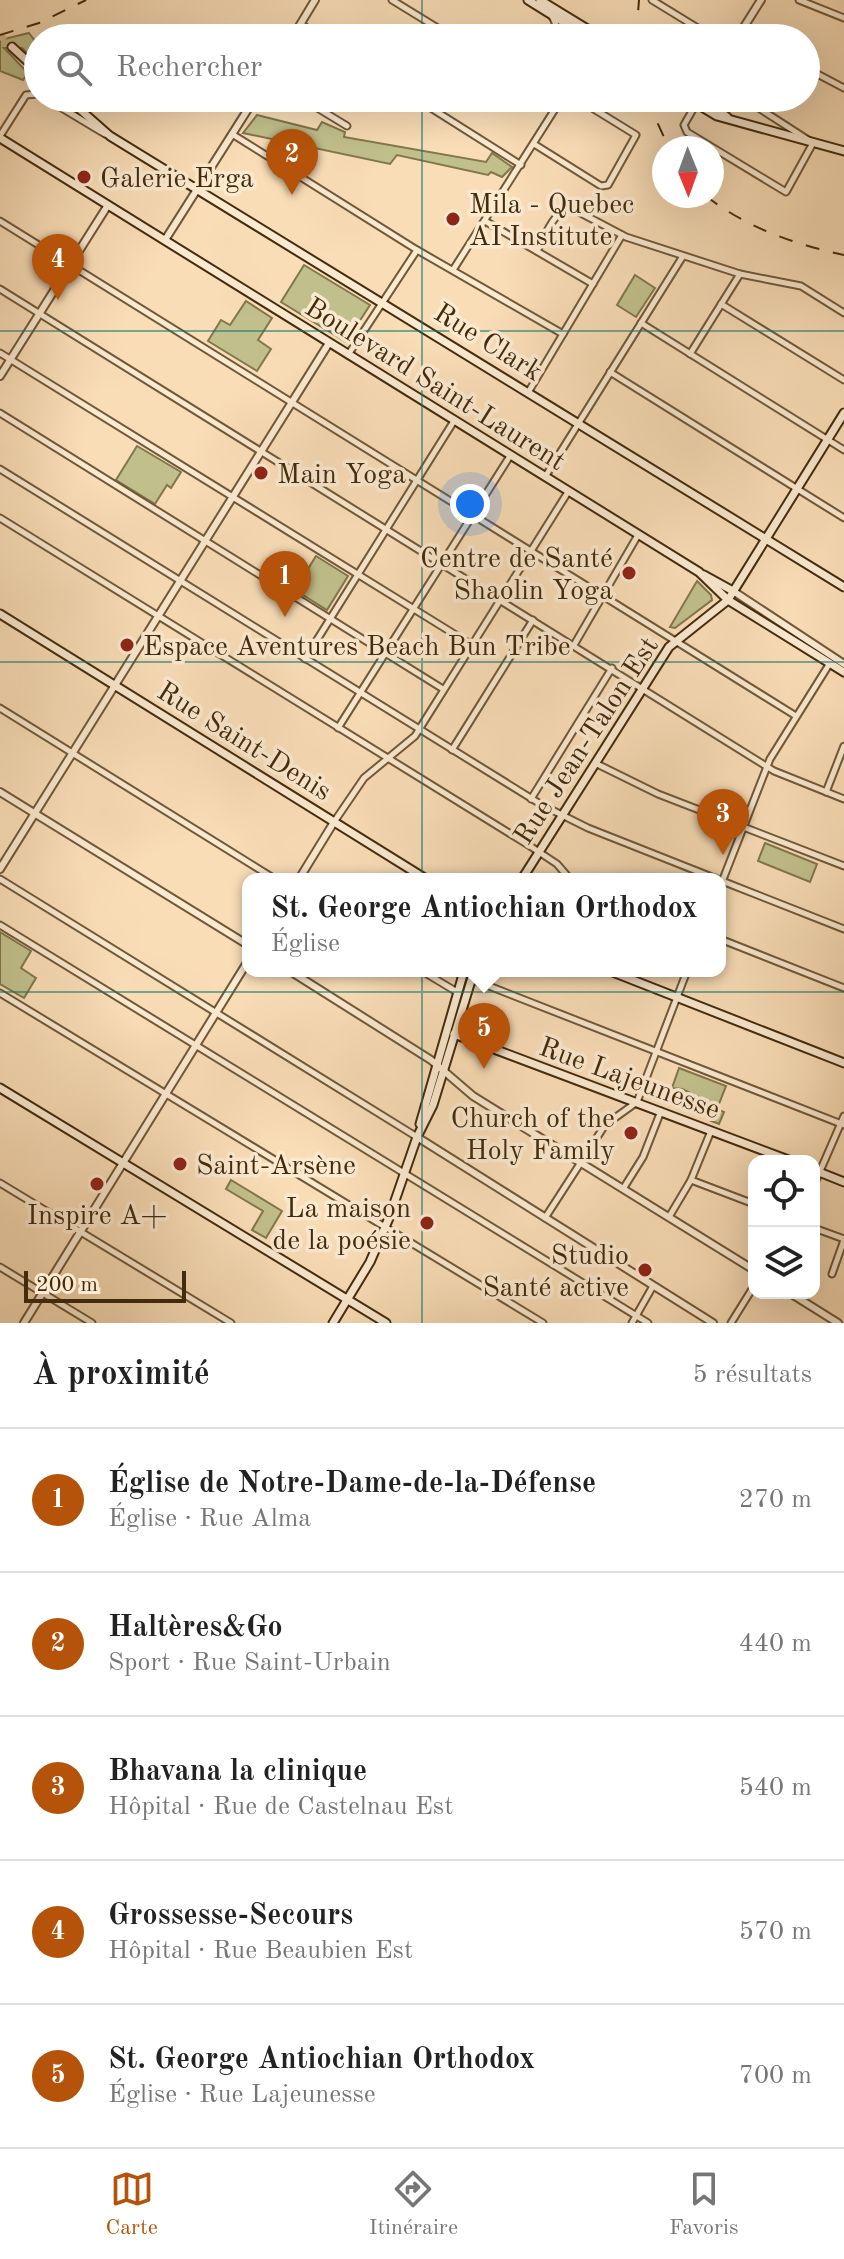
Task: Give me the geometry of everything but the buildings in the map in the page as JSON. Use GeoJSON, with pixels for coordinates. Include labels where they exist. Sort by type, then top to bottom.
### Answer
{"type":"FeatureCollection","features":[{"type":"Feature","properties":{"kind":"main road"},"geometry":{"type":"LineString","coordinates":[[528,0],[565,24]]}},
{"type":"Feature","properties":{"kind":"main road"},"geometry":{"type":"LineString","coordinates":[[540,0],[579,24]]}},
{"type":"Feature","properties":{"kind":"main road"},"geometry":{"type":"LineString","coordinates":[[12,47],[24,58]]}},
{"type":"Feature","properties":{"kind":"main road","name":"Rue Clark"},"geometry":{"type":"LineString","coordinates":[[83,112],[110,136],[844,587]]}},
{"type":"Feature","properties":{"kind":"main road"},"geometry":{"type":"LineString","coordinates":[[719,112],[843,152]]}},
{"type":"Feature","properties":{"kind":"main road","name":"Boulevard Saint-Laurent"},"geometry":{"type":"LineString","coordinates":[[0,137],[699,572],[728,600],[833,660],[844,672]]}},
{"type":"Feature","properties":{"kind":"main road"},"geometry":{"type":"LineString","coordinates":[[728,600],[844,413]]}},
{"type":"Feature","properties":{"kind":"main road"},"geometry":{"type":"LineString","coordinates":[[699,572],[733,591]]}},
{"type":"Feature","properties":{"kind":"main road","name":"Rue Jean-Talon Est"},"geometry":{"type":"LineString","coordinates":[[526,873],[675,640],[728,600]]}},
{"type":"Feature","properties":{"kind":"main road","name":"Rue Saint-Denis"},"geometry":{"type":"LineString","coordinates":[[0,614],[416,873]]}},
{"type":"Feature","properties":{"kind":"main road"},"geometry":{"type":"LineString","coordinates":[[333,1323],[386,1227],[417,1137],[462,977]]}},
{"type":"Feature","properties":{"kind":"main road"},"geometry":{"type":"LineString","coordinates":[[417,1137],[433,1105],[471,977]]}},
{"type":"Feature","properties":{"kind":"main road"},"geometry":{"type":"LineString","coordinates":[[625,977],[844,1063]]}},
{"type":"Feature","properties":{"kind":"main road","name":"Rue Lajeunesse"},"geometry":{"type":"LineString","coordinates":[[454,1034],[775,1155]]}},
{"type":"Feature","properties":{"kind":"main road"},"geometry":{"type":"LineString","coordinates":[[0,1088],[386,1323]]}},
{"type":"Feature","properties":{"kind":"main road"},"geometry":{"type":"LineString","coordinates":[[820,1172],[844,1182]]}},
{"type":"Feature","properties":{"kind":"street"},"geometry":{"type":"LineString","coordinates":[[301,24],[315,0]]}},
{"type":"Feature","properties":{"kind":"street"},"geometry":{"type":"LineString","coordinates":[[392,0],[431,24]]}},
{"type":"Feature","properties":{"kind":"street"},"geometry":{"type":"LineString","coordinates":[[652,0],[691,24]]}},
{"type":"Feature","properties":{"kind":"street"},"geometry":{"type":"LineString","coordinates":[[746,24],[761,0]]}},
{"type":"Feature","properties":{"kind":"street"},"geometry":{"type":"LineString","coordinates":[[799,0],[844,18]]}},
{"type":"Feature","properties":{"kind":"street"},"geometry":{"type":"LineString","coordinates":[[552,16],[556,24]]}},
{"type":"Feature","properties":{"kind":"street"},"geometry":{"type":"LineString","coordinates":[[820,75],[844,88]]}},
{"type":"Feature","properties":{"kind":"street"},"geometry":{"type":"LineString","coordinates":[[0,137],[24,98]]}},
{"type":"Feature","properties":{"kind":"street","name":"Rue Clark"},"geometry":{"type":"LineString","coordinates":[[69,112],[110,136]]}},
{"type":"Feature","properties":{"kind":"street"},"geometry":{"type":"LineString","coordinates":[[165,240],[246,112]]}},
{"type":"Feature","properties":{"kind":"street"},"geometry":{"type":"LineString","coordinates":[[324,112],[347,126]]}},
{"type":"Feature","properties":{"kind":"street"},"geometry":{"type":"LineString","coordinates":[[437,112],[521,165]]}},
{"type":"Feature","properties":{"kind":"street"},"geometry":{"type":"LineString","coordinates":[[453,270],[552,112]]}},
{"type":"Feature","properties":{"kind":"street"},"geometry":{"type":"LineString","coordinates":[[534,144],[606,187],[637,137],[598,112]]}},
{"type":"Feature","properties":{"kind":"street"},"geometry":{"type":"LineString","coordinates":[[693,112],[684,129],[786,192],[813,143],[765,112]]}},
{"type":"Feature","properties":{"kind":"street"},"geometry":{"type":"LineString","coordinates":[[232,134],[417,250],[563,334]]}},
{"type":"Feature","properties":{"kind":"street"},"geometry":{"type":"LineString","coordinates":[[0,376],[108,205]]}},
{"type":"Feature","properties":{"kind":"street"},"geometry":{"type":"LineString","coordinates":[[537,251],[559,213],[567,209],[587,214],[622,235],[683,256],[740,274],[801,286],[844,313]]}},
{"type":"Feature","properties":{"kind":"street"},"geometry":{"type":"LineString","coordinates":[[0,221],[796,716]]}},
{"type":"Feature","properties":{"kind":"street"},"geometry":{"type":"LineString","coordinates":[[485,221],[593,284]]}},
{"type":"Feature","properties":{"kind":"street"},"geometry":{"type":"LineString","coordinates":[[529,391],[622,235]]}},
{"type":"Feature","properties":{"kind":"street"},"geometry":{"type":"LineString","coordinates":[[348,355],[417,250]]}},
{"type":"Feature","properties":{"kind":"street"},"geometry":{"type":"LineString","coordinates":[[545,477],[683,256]]}},
{"type":"Feature","properties":{"kind":"street"},"geometry":{"type":"LineString","coordinates":[[690,354],[740,274]]}},
{"type":"Feature","properties":{"kind":"street"},"geometry":{"type":"LineString","coordinates":[[0,289],[767,766],[844,799]]}},
{"type":"Feature","properties":{"kind":"street"},"geometry":{"type":"LineString","coordinates":[[721,304],[844,380]]}},
{"type":"Feature","properties":{"kind":"street"},"geometry":{"type":"LineString","coordinates":[[641,323],[844,450]]}},
{"type":"Feature","properties":{"kind":"street"},"geometry":{"type":"LineString","coordinates":[[0,869],[329,343]]}},
{"type":"Feature","properties":{"kind":"street"},"geometry":{"type":"LineString","coordinates":[[0,353],[472,645]]}},
{"type":"Feature","properties":{"kind":"street"},"geometry":{"type":"LineString","coordinates":[[610,372],[844,518]]}},
{"type":"Feature","properties":{"kind":"street"},"geometry":{"type":"LineString","coordinates":[[0,413],[443,689]]}},
{"type":"Feature","properties":{"kind":"street"},"geometry":{"type":"LineString","coordinates":[[305,659],[454,421]]}},
{"type":"Feature","properties":{"kind":"street"},"geometry":{"type":"LineString","coordinates":[[338,728],[510,456]]}},
{"type":"Feature","properties":{"kind":"street"},"geometry":{"type":"LineString","coordinates":[[0,469],[531,799],[699,873]]}},
{"type":"Feature","properties":{"kind":"street"},"geometry":{"type":"LineString","coordinates":[[303,873],[359,784],[419,730],[568,492]]}},
{"type":"Feature","properties":{"kind":"street"},"geometry":{"type":"LineString","coordinates":[[0,518],[539,852],[565,873]]}},
{"type":"Feature","properties":{"kind":"street"},"geometry":{"type":"LineString","coordinates":[[574,645],[638,535]]}},
{"type":"Feature","properties":{"kind":"street","name":"Boulevard Saint-Laurent"},"geometry":{"type":"LineString","coordinates":[[733,591],[833,660],[844,664]]}},
{"type":"Feature","properties":{"kind":"street"},"geometry":{"type":"LineString","coordinates":[[452,750],[533,620]]}},
{"type":"Feature","properties":{"kind":"street"},"geometry":{"type":"LineString","coordinates":[[724,873],[767,766],[833,660],[844,650]]}},
{"type":"Feature","properties":{"kind":"street"},"geometry":{"type":"LineString","coordinates":[[531,799],[612,668]]}},
{"type":"Feature","properties":{"kind":"street"},"geometry":{"type":"LineString","coordinates":[[0,708],[265,873]]}},
{"type":"Feature","properties":{"kind":"street"},"geometry":{"type":"LineString","coordinates":[[826,792],[844,746]]}},
{"type":"Feature","properties":{"kind":"street"},"geometry":{"type":"LineString","coordinates":[[595,763],[658,794],[844,866]]}},
{"type":"Feature","properties":{"kind":"street"},"geometry":{"type":"LineString","coordinates":[[0,792],[242,941]]}},
{"type":"Feature","properties":{"kind":"street"},"geometry":{"type":"LineString","coordinates":[[0,879],[713,1323]]}},
{"type":"Feature","properties":{"kind":"street"},"geometry":{"type":"LineString","coordinates":[[726,884],[842,928],[843,920]]}},
{"type":"Feature","properties":{"kind":"street"},"geometry":{"type":"LineString","coordinates":[[0,925],[648,1323]]}},
{"type":"Feature","properties":{"kind":"street"},"geometry":{"type":"LineString","coordinates":[[726,941],[844,988]]}},
{"type":"Feature","properties":{"kind":"street"},"geometry":{"type":"LineString","coordinates":[[24,1323],[242,971]]}},
{"type":"Feature","properties":{"kind":"street"},"geometry":{"type":"LineString","coordinates":[[299,977],[436,1064],[473,1096],[748,1266]]}},
{"type":"Feature","properties":{"kind":"street"},"geometry":{"type":"LineString","coordinates":[[432,977],[457,992]]}},
{"type":"Feature","properties":{"kind":"street"},"geometry":{"type":"LineString","coordinates":[[477,977],[842,1125]]}},
{"type":"Feature","properties":{"kind":"street"},"geometry":{"type":"LineString","coordinates":[[545,1218],[607,1122],[637,1102],[685,977]]}},
{"type":"Feature","properties":{"kind":"street"},"geometry":{"type":"LineString","coordinates":[[0,993],[543,1323]]}},
{"type":"Feature","properties":{"kind":"street"},"geometry":{"type":"LineString","coordinates":[[623,1189],[641,1160],[661,1111]]}},
{"type":"Feature","properties":{"kind":"street"},"geometry":{"type":"LineString","coordinates":[[820,1167],[844,1116]]}},
{"type":"Feature","properties":{"kind":"street"},"geometry":{"type":"LineString","coordinates":[[669,1217],[691,1180],[711,1131]]}},
{"type":"Feature","properties":{"kind":"street"},"geometry":{"type":"LineString","coordinates":[[691,1180],[748,1202]]}},
{"type":"Feature","properties":{"kind":"street"},"geometry":{"type":"LineString","coordinates":[[0,1183],[231,1323]]}},
{"type":"Feature","properties":{"kind":"street"},"geometry":{"type":"LineString","coordinates":[[820,1230],[844,1240],[832,1274]]}},
{"type":"Feature","properties":{"kind":"street"},"geometry":{"type":"LineString","coordinates":[[0,1267],[92,1323]]}},
{"type":"Feature","properties":{"kind":"street"},"geometry":{"type":"LineString","coordinates":[[632,1323],[653,1286]]}},
{"type":"Feature","properties":{"kind":"street"},"geometry":{"type":"LineString","coordinates":[[731,1323],[748,1296]]}},
{"type":"Feature","properties":{"kind":"street"},"geometry":{"type":"LineString","coordinates":[[800,1299],[838,1323]]}},
{"type":"Feature","properties":{"kind":"shaded area"},"geometry":{"type":"Polygon","coordinates":[[[24,34],[24,50],[4,48],[24,69],[23,80],[0,71],[0,40],[24,34]]]}},
{"type":"Feature","properties":{"kind":"shaded area"},"geometry":{"type":"Polygon","coordinates":[[[257,115],[317,130],[322,122],[345,132],[344,137],[486,162],[492,153],[512,167],[502,177],[491,172],[488,175],[397,155],[390,164],[243,133],[257,115]]]}},
{"type":"Feature","properties":{"kind":"shaded area"},"geometry":{"type":"Polygon","coordinates":[[[304,265],[370,305],[346,342],[281,302],[304,265]]]}},
{"type":"Feature","properties":{"kind":"shaded area"},"geometry":{"type":"Polygon","coordinates":[[[635,275],[655,288],[636,317],[617,305],[635,275]]]}},
{"type":"Feature","properties":{"kind":"shaded area"},"geometry":{"type":"Polygon","coordinates":[[[246,301],[272,318],[258,340],[271,349],[257,371],[208,341],[221,320],[230,325],[246,301]]]}},
{"type":"Feature","properties":{"kind":"shaded area"},"geometry":{"type":"Polygon","coordinates":[[[137,446],[181,472],[171,488],[167,485],[155,504],[116,480],[137,446]]]}},
{"type":"Feature","properties":{"kind":"shaded area"},"geometry":{"type":"Polygon","coordinates":[[[316,556],[348,576],[327,610],[295,590],[316,556]]]}},
{"type":"Feature","properties":{"kind":"shaded area"},"geometry":{"type":"Polygon","coordinates":[[[697,581],[712,600],[675,628],[670,627],[697,581]]]}},
{"type":"Feature","properties":{"kind":"shaded area"},"geometry":{"type":"Polygon","coordinates":[[[765,843],[817,864],[810,882],[758,861],[765,843]]]}},
{"type":"Feature","properties":{"kind":"shaded area"},"geometry":{"type":"Polygon","coordinates":[[[0,932],[31,951],[21,968],[36,978],[24,998],[0,984],[0,932]]]}},
{"type":"Feature","properties":{"kind":"shaded area"},"geometry":{"type":"Polygon","coordinates":[[[679,1068],[726,1086],[717,1109],[724,1112],[719,1124],[711,1121],[716,1105],[682,1089],[672,1088],[679,1068]]]}},
{"type":"Feature","properties":{"kind":"shaded area"},"geometry":{"type":"Polygon","coordinates":[[[231,1180],[282,1211],[266,1238],[252,1230],[263,1211],[226,1189],[231,1180]]]}},
{"type":"Feature","properties":{"kind":"tunnel"},"geometry":{"type":"LineString","coordinates":[[0,35],[12,47]]}},
{"type":"Feature","properties":{"kind":"railway"},"geometry":{"type":"LineString","coordinates":[[36,24],[86,0]]}},
{"type":"Feature","properties":{"kind":"railway"},"geometry":{"type":"LineString","coordinates":[[637,24],[639,0]]}},
{"type":"Feature","properties":{"kind":"railway"},"geometry":{"type":"LineString","coordinates":[[0,35],[24,28]]}},
{"type":"Feature","properties":{"kind":"railway"},"geometry":{"type":"LineString","coordinates":[[652,112],[663,136]]}},
{"type":"Feature","properties":{"kind":"railway"},"geometry":{"type":"LineString","coordinates":[[724,208],[754,226],[807,246],[844,255]]}},
{"type":"Feature","properties":{"kind":"place","name":"Galerie Erga"},"geometry":{"type":"Point","coordinates":[84,177]}},
{"type":"Feature","properties":{"kind":"place","name":"Haltères&Go"},"geometry":{"type":"Point","coordinates":[292,195]}},
{"type":"Feature","properties":{"kind":"place","name":"Mila - Quebec AI Institute"},"geometry":{"type":"Point","coordinates":[453,219]}},
{"type":"Feature","properties":{"kind":"place","name":"Grossesse-Secours"},"geometry":{"type":"Point","coordinates":[58,300]}},
{"type":"Feature","properties":{"kind":"place","name":"Main Yoga"},"geometry":{"type":"Point","coordinates":[261,473]}},
{"type":"Feature","properties":{"kind":"place","name":"Centre de Santé Shaolin Yoga"},"geometry":{"type":"Point","coordinates":[629,573]}},
{"type":"Feature","properties":{"kind":"place","name":"Église de Notre-Dame-de-la-Défense"},"geometry":{"type":"Point","coordinates":[285,617]}},
{"type":"Feature","properties":{"kind":"place","name":"Espace Aventures Beach Bun Tribe"},"geometry":{"type":"Point","coordinates":[127,645]}},
{"type":"Feature","properties":{"kind":"place","name":"Bhavana la clinique"},"geometry":{"type":"Point","coordinates":[723,855]}},
{"type":"Feature","properties":{"kind":"place","name":"St. George Antiochian Orthodox"},"geometry":{"type":"Point","coordinates":[484,1069]}},
{"type":"Feature","properties":{"kind":"place","name":"Church of the Holy Family"},"geometry":{"type":"Point","coordinates":[631,1133]}},
{"type":"Feature","properties":{"kind":"place","name":"Saint-Arsène"},"geometry":{"type":"Point","coordinates":[180,1164]}},
{"type":"Feature","properties":{"kind":"place","name":"Inspire A+"},"geometry":{"type":"Point","coordinates":[97,1184]}},
{"type":"Feature","properties":{"kind":"place","name":"La maison de la poésie"},"geometry":{"type":"Point","coordinates":[427,1223]}},
{"type":"Feature","properties":{"kind":"place","name":"Studio Santé active"},"geometry":{"type":"Point","coordinates":[645,1270]}}]}
